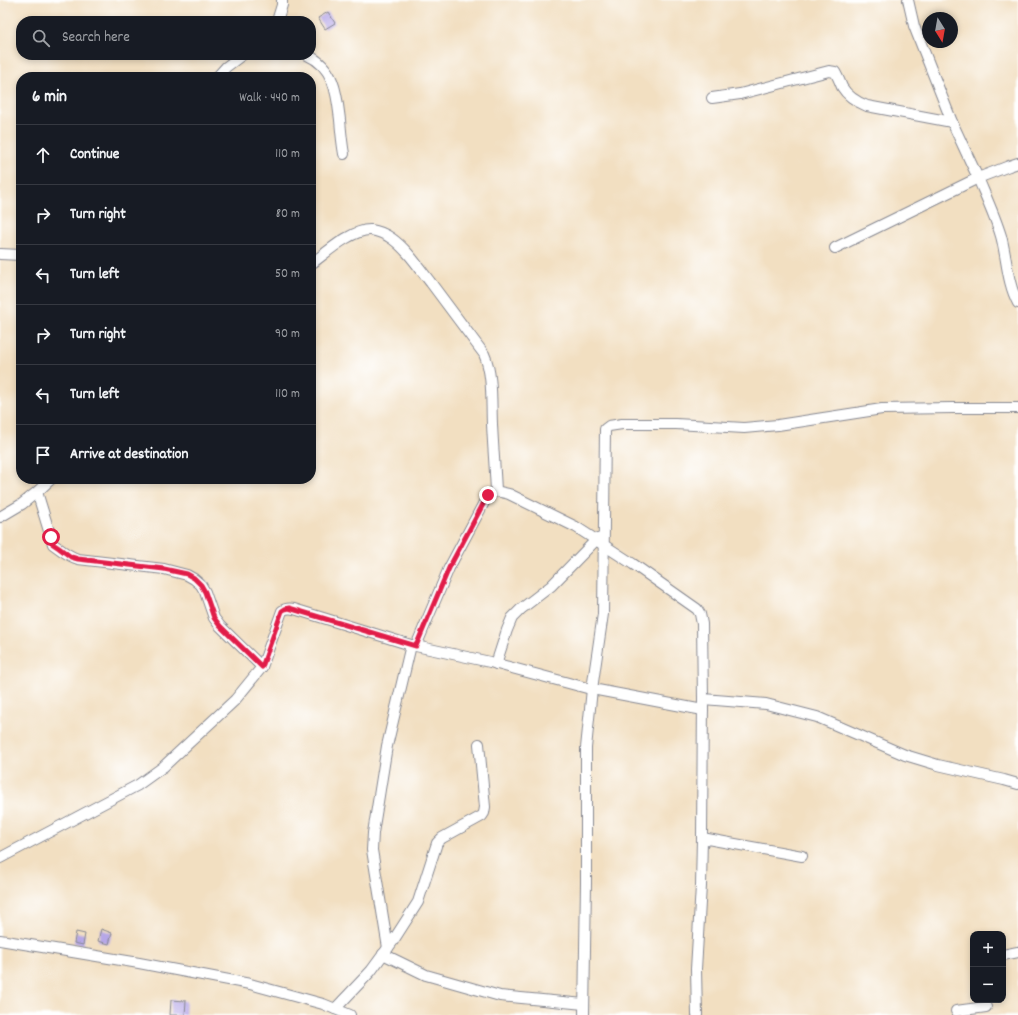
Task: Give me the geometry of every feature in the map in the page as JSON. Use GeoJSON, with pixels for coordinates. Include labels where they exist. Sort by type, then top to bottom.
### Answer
{"type":"FeatureCollection","features":[{"type":"Feature","properties":{"kind":"street"},"geometry":{"type":"LineString","coordinates":[[279,16],[282,0]]}},
{"type":"Feature","properties":{"kind":"street"},"geometry":{"type":"LineString","coordinates":[[908,0],[914,26],[952,122],[996,219],[1014,296],[1018,303]]}},
{"type":"Feature","properties":{"kind":"street"},"geometry":{"type":"LineString","coordinates":[[222,72],[235,60]]}},
{"type":"Feature","properties":{"kind":"street"},"geometry":{"type":"LineString","coordinates":[[316,60],[327,71],[335,86],[338,97],[344,154]]}},
{"type":"Feature","properties":{"kind":"street"},"geometry":{"type":"LineString","coordinates":[[712,98],[740,94],[829,71],[835,72],[842,87],[850,97],[867,106],[952,122]]}},
{"type":"Feature","properties":{"kind":"street"},"geometry":{"type":"LineString","coordinates":[[835,248],[978,178],[1018,163]]}},
{"type":"Feature","properties":{"kind":"street"},"geometry":{"type":"LineString","coordinates":[[316,260],[340,242],[361,232],[371,230],[382,232],[392,238],[402,247],[417,265],[484,354],[487,362],[490,373],[492,437],[496,491]]}},
{"type":"Feature","properties":{"kind":"street"},"geometry":{"type":"LineString","coordinates":[[0,254],[16,255]]}},
{"type":"Feature","properties":{"kind":"street"},"geometry":{"type":"LineString","coordinates":[[584,1015],[586,748],[592,689],[603,614],[601,541],[605,429],[608,426],[622,424],[676,424],[744,428],[778,425],[882,409],[1018,408]]}},
{"type":"Feature","properties":{"kind":"street"},"geometry":{"type":"LineString","coordinates":[[0,517],[22,504],[46,484]]}},
{"type":"Feature","properties":{"kind":"street"},"geometry":{"type":"LineString","coordinates":[[385,951],[372,850],[373,832],[387,746],[413,645],[449,568],[488,495],[496,491],[509,494],[601,541],[697,609],[700,614],[702,624],[703,710],[701,892],[696,969],[697,1015]]}},
{"type":"Feature","properties":{"kind":"street"},"geometry":{"type":"LineString","coordinates":[[37,492],[53,544],[71,557],[78,559],[164,569],[187,574],[194,578],[205,592],[210,610],[217,622],[262,667]]}},
{"type":"Feature","properties":{"kind":"street"},"geometry":{"type":"LineString","coordinates":[[496,664],[512,618],[521,609],[551,586],[601,541]]}},
{"type":"Feature","properties":{"kind":"street"},"geometry":{"type":"LineString","coordinates":[[0,858],[138,785],[163,767],[235,700],[262,667],[282,611],[289,608],[413,645],[496,664],[592,689],[703,710]]}},
{"type":"Feature","properties":{"kind":"street"},"geometry":{"type":"LineString","coordinates":[[703,699],[766,704],[817,717],[905,755],[938,765],[1018,784]]}},
{"type":"Feature","properties":{"kind":"street"},"geometry":{"type":"LineString","coordinates":[[335,1009],[371,971],[418,902],[437,842],[482,816],[484,813],[485,807],[479,744]]}},
{"type":"Feature","properties":{"kind":"street"},"geometry":{"type":"LineString","coordinates":[[702,838],[802,856]]}},
{"type":"Feature","properties":{"kind":"street"},"geometry":{"type":"LineString","coordinates":[[0,940],[250,984],[322,1004],[350,1015]]}},
{"type":"Feature","properties":{"kind":"street"},"geometry":{"type":"LineString","coordinates":[[385,951],[426,975],[500,996],[584,1004]]}},
{"type":"Feature","properties":{"kind":"street"},"geometry":{"type":"LineString","coordinates":[[1006,954],[1018,952]]}},
{"type":"Feature","properties":{"kind":"street"},"geometry":{"type":"LineString","coordinates":[[956,1010],[986,1007]]}},
{"type":"Feature","properties":{"kind":"building"},"geometry":{"type":"Polygon","coordinates":[[[328,12],[335,23],[325,29],[318,18],[328,12]]]}},
{"type":"Feature","properties":{"kind":"building"},"geometry":{"type":"Polygon","coordinates":[[[101,929],[112,933],[109,944],[98,941],[101,929]]]}},
{"type":"Feature","properties":{"kind":"building"},"geometry":{"type":"Polygon","coordinates":[[[76,932],[85,934],[83,945],[74,943],[76,932]]]}},
{"type":"Feature","properties":{"kind":"building"},"geometry":{"type":"Polygon","coordinates":[[[171,1000],[186,1001],[185,1015],[170,1015],[171,1000]]]}},
{"type":"Feature","properties":{"kind":"route"},"geometry":{"type":"LineString","coordinates":[[51,537],[53,544],[71,557],[164,569],[187,574],[194,578],[205,592],[210,610],[220,626],[262,667],[282,611],[289,608],[416,646],[449,568],[488,495]]}}]}
